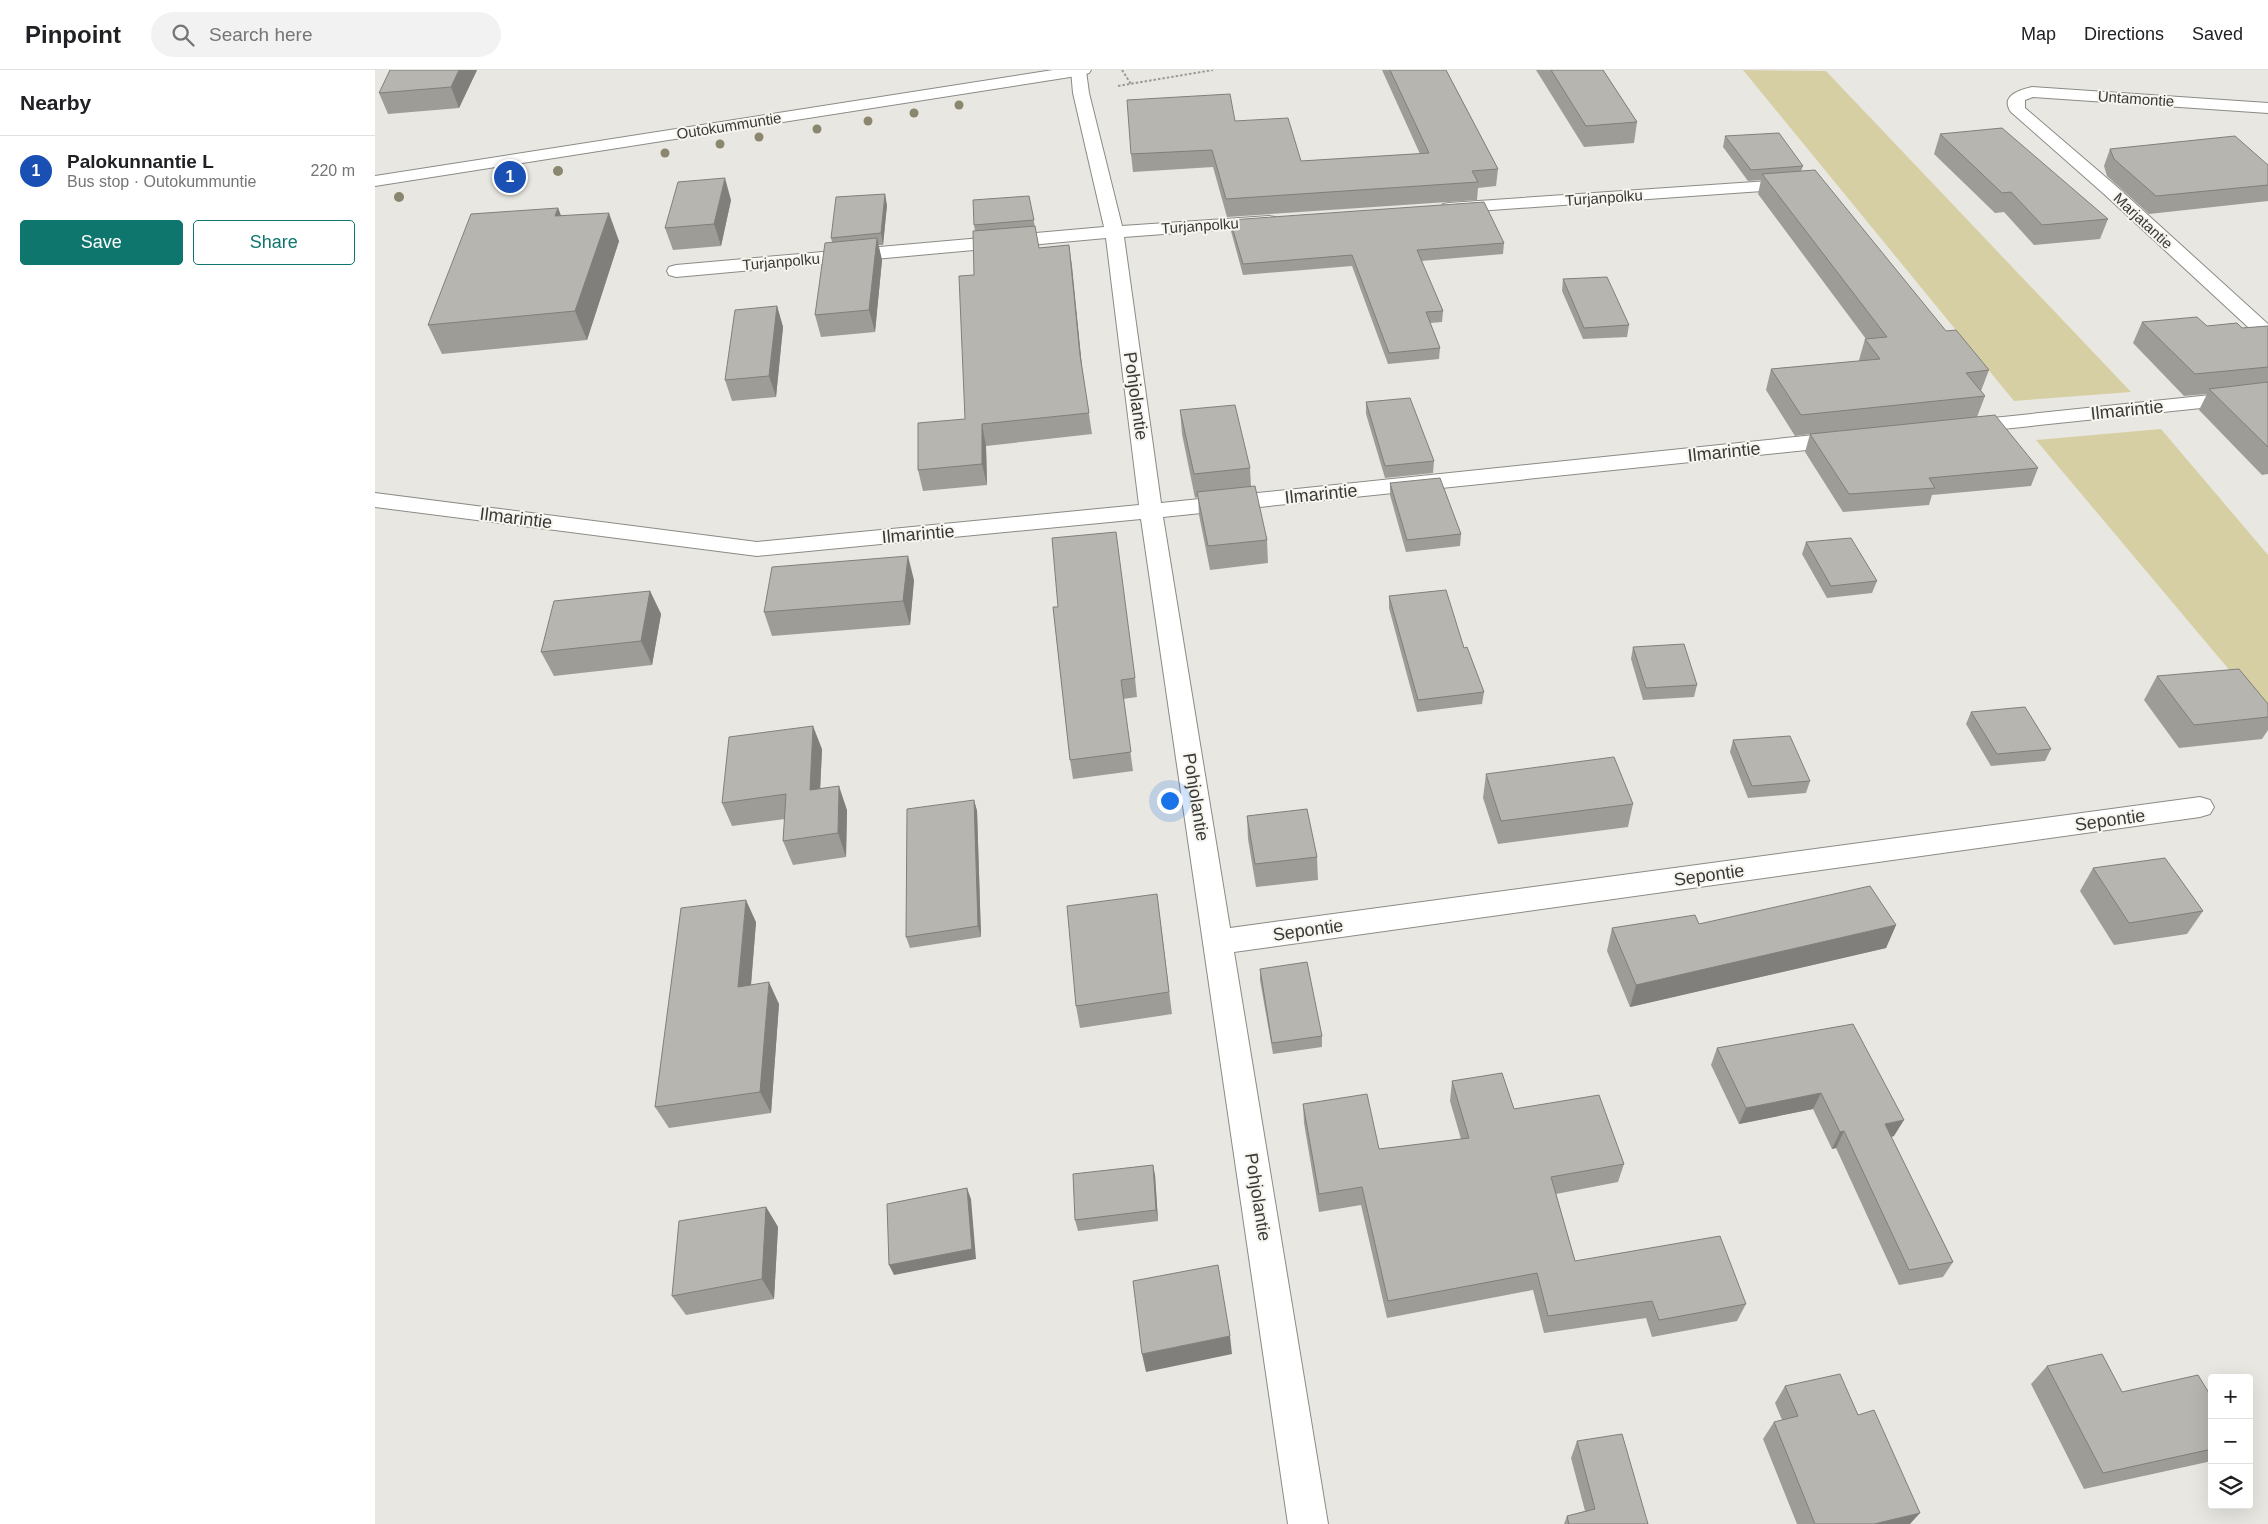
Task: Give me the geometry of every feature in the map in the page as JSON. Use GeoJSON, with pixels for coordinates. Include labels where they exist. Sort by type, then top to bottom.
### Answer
{"type":"FeatureCollection","features":[{"type":"Feature","properties":{"kind":"street","name":"Outokummuntie"},"geometry":{"type":"LineString","coordinates":[[375,181],[1080,70]]}},
{"type":"Feature","properties":{"kind":"street","name":"Pohjolantie"},"geometry":{"type":"LineString","coordinates":[[1080,70],[1081,93],[1114,232],[1151,511],[1308,1524]]}},
{"type":"Feature","properties":{"kind":"street","name":"Untamontie"},"geometry":{"type":"LineString","coordinates":[[2017,109],[2017,97],[2032,92],[2268,108]]}},
{"type":"Feature","properties":{"kind":"street","name":"Marjatantie"},"geometry":{"type":"LineString","coordinates":[[2017,109],[2117,197],[2268,335]]}},
{"type":"Feature","properties":{"kind":"street","name":"Turjanpolku"},"geometry":{"type":"LineString","coordinates":[[1429,210],[1814,183]]}},
{"type":"Feature","properties":{"kind":"street","name":"Turjanpolku"},"geometry":{"type":"LineString","coordinates":[[676,271],[1114,232],[1282,220]]}},
{"type":"Feature","properties":{"kind":"street","name":"Ilmarintie"},"geometry":{"type":"LineString","coordinates":[[1942,429],[2268,395]]}},
{"type":"Feature","properties":{"kind":"street","name":"Ilmarintie"},"geometry":{"type":"LineString","coordinates":[[375,500],[757,549],[1151,511],[1863,437]]}},
{"type":"Feature","properties":{"kind":"street","name":"Sepontie"},"geometry":{"type":"LineString","coordinates":[[1218,942],[2200,807]]}},
{"type":"Feature","properties":{"kind":"path"},"geometry":{"type":"LineString","coordinates":[[1123,70],[1131,84]]}},
{"type":"Feature","properties":{"kind":"shaded area"},"geometry":{"type":"Polygon","coordinates":[[[1743,70],[1826,71],[2131,392],[2014,401],[1743,70]]]}},
{"type":"Feature","properties":{"kind":"shaded area"},"geometry":{"type":"Polygon","coordinates":[[[2161,429],[2268,555],[2268,716],[2036,440],[2161,429]]]}},
{"type":"Feature","properties":{"kind":"building"},"geometry":{"type":"Polygon","coordinates":[[[390,70],[459,70],[451,87],[379,93],[390,70]]]}},
{"type":"Feature","properties":{"kind":"building"},"geometry":{"type":"Polygon","coordinates":[[[1390,70],[1446,70],[1498,169],[1472,171],[1478,182],[1226,199],[1212,150],[1131,154],[1127,100],[1230,94],[1235,121],[1288,118],[1301,161],[1429,153],[1390,70]]]}},
{"type":"Feature","properties":{"kind":"building"},"geometry":{"type":"Polygon","coordinates":[[[1551,70],[1603,70],[1637,122],[1586,126],[1551,70]]]}},
{"type":"Feature","properties":{"kind":"building"},"geometry":{"type":"Polygon","coordinates":[[[2002,128],[2108,219],[2042,225],[2011,192],[2002,193],[1940,134],[2002,128]]]}},
{"type":"Feature","properties":{"kind":"building"},"geometry":{"type":"Polygon","coordinates":[[[1779,133],[1803,166],[1751,170],[1725,136],[1779,133]]]}},
{"type":"Feature","properties":{"kind":"building"},"geometry":{"type":"Polygon","coordinates":[[[2235,136],[2268,165],[2268,185],[2156,196],[2114,159],[2110,149],[2235,136]]]}},
{"type":"Feature","properties":{"kind":"building"},"geometry":{"type":"Polygon","coordinates":[[[1815,170],[1946,331],[1956,330],[1989,370],[1966,373],[1985,396],[1801,415],[1771,369],[1880,359],[1865,339],[1887,337],[1762,174],[1815,170]]]}},
{"type":"Feature","properties":{"kind":"building"},"geometry":{"type":"Polygon","coordinates":[[[725,178],[714,224],[665,228],[678,182],[725,178]]]}},
{"type":"Feature","properties":{"kind":"building"},"geometry":{"type":"Polygon","coordinates":[[[885,194],[881,233],[831,238],[836,197],[885,194]]]}},
{"type":"Feature","properties":{"kind":"building"},"geometry":{"type":"Polygon","coordinates":[[[1029,196],[1034,220],[974,225],[973,200],[1029,196]]]}},
{"type":"Feature","properties":{"kind":"building"},"geometry":{"type":"Polygon","coordinates":[[[1484,202],[1504,243],[1417,250],[1443,311],[1426,312],[1440,348],[1389,353],[1352,255],[1243,264],[1230,220],[1484,202]]]}},
{"type":"Feature","properties":{"kind":"building"},"geometry":{"type":"Polygon","coordinates":[[[558,208],[555,216],[609,213],[575,311],[428,325],[471,214],[558,208]]]}},
{"type":"Feature","properties":{"kind":"building"},"geometry":{"type":"Polygon","coordinates":[[[1035,226],[1039,248],[1069,245],[1080,355],[1089,413],[982,424],[982,464],[918,470],[918,423],[965,419],[959,276],[974,275],[973,231],[1035,226]]]}},
{"type":"Feature","properties":{"kind":"building"},"geometry":{"type":"Polygon","coordinates":[[[877,238],[869,310],[815,315],[825,243],[877,238]]]}},
{"type":"Feature","properties":{"kind":"building"},"geometry":{"type":"Polygon","coordinates":[[[1607,277],[1629,325],[1584,328],[1563,279],[1607,277]]]}},
{"type":"Feature","properties":{"kind":"building"},"geometry":{"type":"Polygon","coordinates":[[[777,306],[769,376],[725,380],[735,310],[777,306]]]}},
{"type":"Feature","properties":{"kind":"building"},"geometry":{"type":"Polygon","coordinates":[[[2197,317],[2207,326],[2237,323],[2242,328],[2268,326],[2268,367],[2195,374],[2142,322],[2197,317]]]}},
{"type":"Feature","properties":{"kind":"building"},"geometry":{"type":"Polygon","coordinates":[[[2268,382],[2268,447],[2209,389],[2268,382]]]}},
{"type":"Feature","properties":{"kind":"building"},"geometry":{"type":"Polygon","coordinates":[[[1410,398],[1434,461],[1385,466],[1366,402],[1410,398]]]}},
{"type":"Feature","properties":{"kind":"building"},"geometry":{"type":"Polygon","coordinates":[[[1235,405],[1250,468],[1194,474],[1180,410],[1235,405]]]}},
{"type":"Feature","properties":{"kind":"building"},"geometry":{"type":"Polygon","coordinates":[[[1995,415],[2038,468],[1929,478],[1935,488],[1849,494],[1810,434],[1995,415]]]}},
{"type":"Feature","properties":{"kind":"building"},"geometry":{"type":"Polygon","coordinates":[[[1440,478],[1461,534],[1407,540],[1390,483],[1440,478]]]}},
{"type":"Feature","properties":{"kind":"building"},"geometry":{"type":"Polygon","coordinates":[[[1255,486],[1267,540],[1208,546],[1197,492],[1255,486]]]}},
{"type":"Feature","properties":{"kind":"building"},"geometry":{"type":"Polygon","coordinates":[[[1116,532],[1135,678],[1121,680],[1131,752],[1070,760],[1053,607],[1058,607],[1052,538],[1116,532]]]}},
{"type":"Feature","properties":{"kind":"building"},"geometry":{"type":"Polygon","coordinates":[[[1851,538],[1877,581],[1831,586],[1806,542],[1851,538]]]}},
{"type":"Feature","properties":{"kind":"building"},"geometry":{"type":"Polygon","coordinates":[[[908,556],[903,601],[764,612],[772,567],[908,556]]]}},
{"type":"Feature","properties":{"kind":"building"},"geometry":{"type":"Polygon","coordinates":[[[1446,590],[1464,648],[1467,647],[1484,692],[1418,700],[1389,596],[1446,590]]]}},
{"type":"Feature","properties":{"kind":"building"},"geometry":{"type":"Polygon","coordinates":[[[650,591],[641,641],[541,652],[554,601],[650,591]]]}},
{"type":"Feature","properties":{"kind":"building"},"geometry":{"type":"Polygon","coordinates":[[[1684,644],[1697,685],[1646,688],[1633,647],[1684,644]]]}},
{"type":"Feature","properties":{"kind":"building"},"geometry":{"type":"Polygon","coordinates":[[[2239,669],[2268,704],[2268,717],[2194,725],[2157,676],[2239,669]]]}},
{"type":"Feature","properties":{"kind":"building"},"geometry":{"type":"Polygon","coordinates":[[[2025,707],[2051,749],[1997,754],[1971,712],[2025,707]]]}},
{"type":"Feature","properties":{"kind":"building"},"geometry":{"type":"Polygon","coordinates":[[[813,726],[810,790],[839,786],[838,833],[783,841],[786,794],[722,803],[729,737],[813,726]]]}},
{"type":"Feature","properties":{"kind":"building"},"geometry":{"type":"Polygon","coordinates":[[[1790,736],[1810,781],[1752,786],[1733,740],[1790,736]]]}},
{"type":"Feature","properties":{"kind":"building"},"geometry":{"type":"Polygon","coordinates":[[[1614,757],[1633,804],[1501,821],[1486,774],[1614,757]]]}},
{"type":"Feature","properties":{"kind":"building"},"geometry":{"type":"Polygon","coordinates":[[[974,800],[978,926],[906,937],[907,809],[974,800]]]}},
{"type":"Feature","properties":{"kind":"building"},"geometry":{"type":"Polygon","coordinates":[[[1307,809],[1317,857],[1255,864],[1247,816],[1307,809]]]}},
{"type":"Feature","properties":{"kind":"building"},"geometry":{"type":"Polygon","coordinates":[[[2165,858],[2203,911],[2129,923],[2093,868],[2165,858]]]}},
{"type":"Feature","properties":{"kind":"building"},"geometry":{"type":"Polygon","coordinates":[[[1870,886],[1896,925],[1636,985],[1612,928],[1695,915],[1699,924],[1870,886]]]}},
{"type":"Feature","properties":{"kind":"building"},"geometry":{"type":"Polygon","coordinates":[[[1157,894],[1169,992],[1076,1006],[1067,906],[1157,894]]]}},
{"type":"Feature","properties":{"kind":"building"},"geometry":{"type":"Polygon","coordinates":[[[746,900],[738,987],[769,982],[760,1092],[655,1107],[681,908],[746,900]]]}},
{"type":"Feature","properties":{"kind":"building"},"geometry":{"type":"Polygon","coordinates":[[[1307,962],[1322,1036],[1272,1043],[1260,969],[1307,962]]]}},
{"type":"Feature","properties":{"kind":"building"},"geometry":{"type":"Polygon","coordinates":[[[1853,1024],[1904,1120],[1885,1124],[1953,1262],[1909,1270],[1844,1131],[1840,1132],[1821,1093],[1746,1108],[1717,1048],[1853,1024]]]}},
{"type":"Feature","properties":{"kind":"building"},"geometry":{"type":"Polygon","coordinates":[[[1502,1073],[1514,1109],[1599,1095],[1624,1164],[1551,1177],[1575,1261],[1720,1236],[1746,1304],[1659,1320],[1652,1301],[1548,1316],[1537,1273],[1388,1301],[1362,1187],[1319,1194],[1303,1104],[1367,1094],[1379,1149],[1469,1138],[1452,1081],[1502,1073]]]}},
{"type":"Feature","properties":{"kind":"building"},"geometry":{"type":"Polygon","coordinates":[[[1153,1165],[1156,1210],[1075,1220],[1073,1174],[1153,1165]]]}},
{"type":"Feature","properties":{"kind":"building"},"geometry":{"type":"Polygon","coordinates":[[[967,1188],[972,1249],[889,1265],[887,1204],[967,1188]]]}},
{"type":"Feature","properties":{"kind":"building"},"geometry":{"type":"Polygon","coordinates":[[[766,1207],[762,1279],[672,1296],[679,1221],[766,1207]]]}},
{"type":"Feature","properties":{"kind":"building"},"geometry":{"type":"Polygon","coordinates":[[[1218,1265],[1230,1336],[1142,1354],[1133,1281],[1218,1265]]]}},
{"type":"Feature","properties":{"kind":"building"},"geometry":{"type":"Polygon","coordinates":[[[2102,1354],[2122,1392],[2198,1375],[2208,1391],[2208,1450],[2103,1473],[2047,1366],[2102,1354]]]}},
{"type":"Feature","properties":{"kind":"building"},"geometry":{"type":"Polygon","coordinates":[[[1840,1374],[1858,1415],[1874,1410],[1920,1513],[1874,1524],[1815,1524],[1774,1422],[1798,1416],[1785,1386],[1840,1374]]]}},
{"type":"Feature","properties":{"kind":"building"},"geometry":{"type":"Polygon","coordinates":[[[1622,1434],[1648,1524],[1569,1524],[1567,1516],[1595,1509],[1577,1441],[1622,1434]]]}},
{"type":"Feature","properties":{"kind":"place","name":"Palokunnantie L"},"geometry":{"type":"Point","coordinates":[510,177]}}]}
